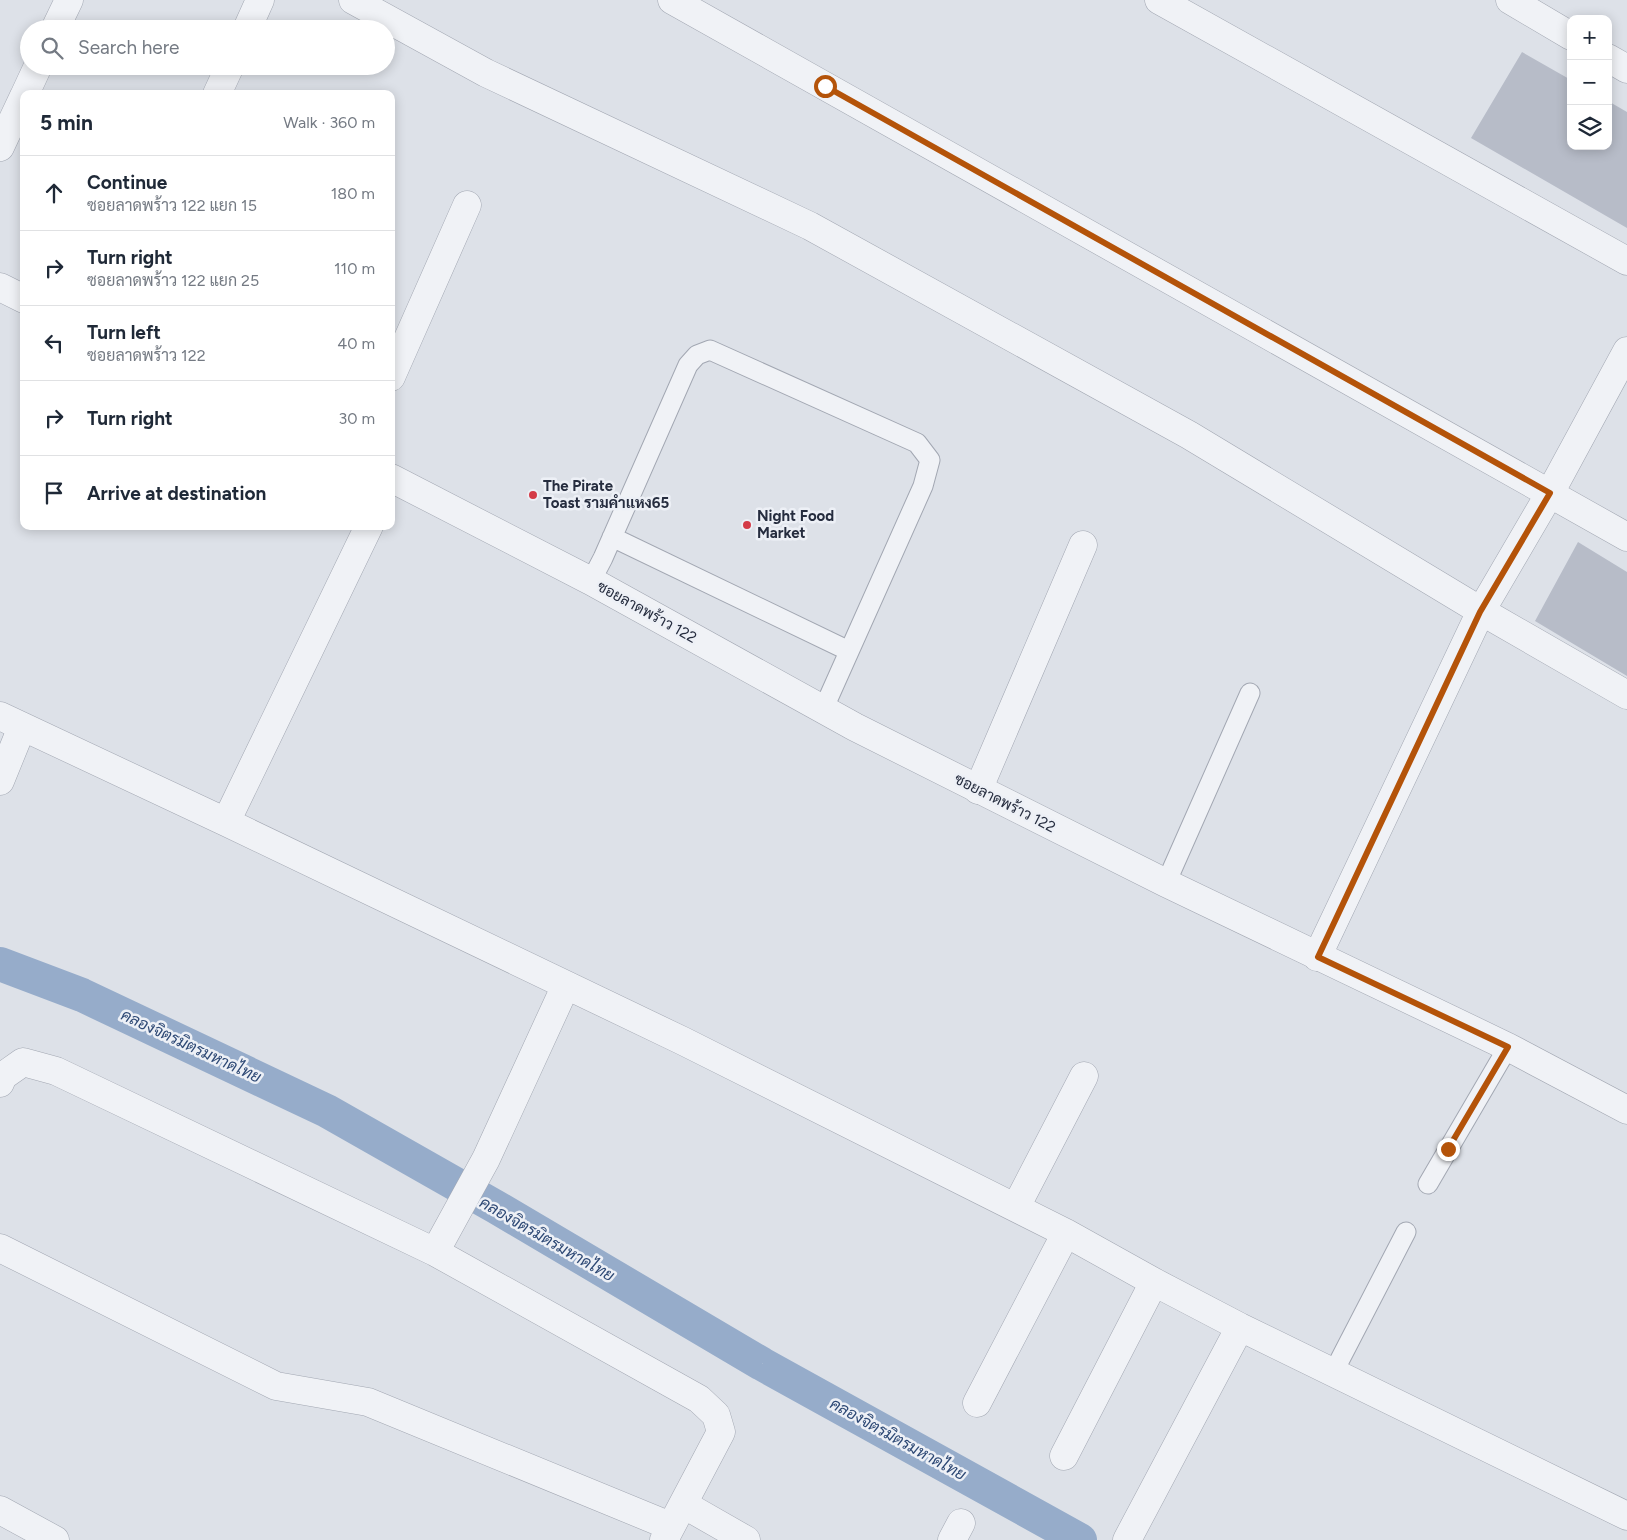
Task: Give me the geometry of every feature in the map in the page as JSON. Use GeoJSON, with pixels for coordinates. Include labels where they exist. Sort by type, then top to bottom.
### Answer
{"type":"FeatureCollection","features":[{"type":"Feature","properties":{"kind":"street"},"geometry":{"type":"LineString","coordinates":[[59,20],[69,0]]}},
{"type":"Feature","properties":{"kind":"street"},"geometry":{"type":"LineString","coordinates":[[251,20],[260,0]]}},
{"type":"Feature","properties":{"kind":"street"},"geometry":{"type":"LineString","coordinates":[[353,0],[389,20]]}},
{"type":"Feature","properties":{"kind":"street"},"geometry":{"type":"LineString","coordinates":[[672,0],[1627,537]]}},
{"type":"Feature","properties":{"kind":"street"},"geometry":{"type":"LineString","coordinates":[[1158,0],[1627,261]]}},
{"type":"Feature","properties":{"kind":"street"},"geometry":{"type":"LineString","coordinates":[[1510,0],[1567,34]]}},
{"type":"Feature","properties":{"kind":"street"},"geometry":{"type":"LineString","coordinates":[[395,23],[486,73],[810,226],[1189,435],[1480,612],[1627,695]]}},
{"type":"Feature","properties":{"kind":"street"},"geometry":{"type":"LineString","coordinates":[[1611,60],[1627,69]]}},
{"type":"Feature","properties":{"kind":"street"},"geometry":{"type":"LineString","coordinates":[[26,90],[34,75]]}},
{"type":"Feature","properties":{"kind":"street"},"geometry":{"type":"LineString","coordinates":[[219,90],[226,75]]}},
{"type":"Feature","properties":{"kind":"street"},"geometry":{"type":"LineString","coordinates":[[0,146],[20,104]]}},
{"type":"Feature","properties":{"kind":"street"},"geometry":{"type":"LineString","coordinates":[[395,368],[468,205]]}},
{"type":"Feature","properties":{"kind":"street"},"geometry":{"type":"LineString","coordinates":[[0,286],[20,296]]}},
{"type":"Feature","properties":{"kind":"street"},"geometry":{"type":"LineString","coordinates":[[1318,957],[1480,612],[1550,493],[1627,351]]}},
{"type":"Feature","properties":{"kind":"street","name":"ซอยลาดพร้าว 122"},"geometry":{"type":"LineString","coordinates":[[395,481],[591,581],[855,728],[1166,883],[1508,1047],[1627,1110]]}},
{"type":"Feature","properties":{"kind":"street"},"geometry":{"type":"LineString","coordinates":[[226,822],[367,530]]}},
{"type":"Feature","properties":{"kind":"street"},"geometry":{"type":"LineString","coordinates":[[978,790],[1083,545]]}},
{"type":"Feature","properties":{"kind":"street"},"geometry":{"type":"LineString","coordinates":[[0,781],[11,721],[566,985],[1016,1207],[1240,1327],[1627,1516]]}},
{"type":"Feature","properties":{"kind":"street"},"geometry":{"type":"LineString","coordinates":[[435,1252],[486,1159],[566,985]]}},
{"type":"Feature","properties":{"kind":"street"},"geometry":{"type":"LineString","coordinates":[[0,1083],[4,1076],[23,1062],[56,1071],[435,1252],[699,1399],[716,1415],[721,1432],[672,1524]]}},
{"type":"Feature","properties":{"kind":"street"},"geometry":{"type":"LineString","coordinates":[[1016,1207],[1084,1076]]}},
{"type":"Feature","properties":{"kind":"street"},"geometry":{"type":"LineString","coordinates":[[977,1403],[1066,1233]]}},
{"type":"Feature","properties":{"kind":"street"},"geometry":{"type":"LineString","coordinates":[[0,1248],[276,1386],[368,1402],[672,1524],[746,1540]]}},
{"type":"Feature","properties":{"kind":"street"},"geometry":{"type":"LineString","coordinates":[[1064,1456],[1154,1282]]}},
{"type":"Feature","properties":{"kind":"street"},"geometry":{"type":"LineString","coordinates":[[1128,1538],[1240,1327]]}},
{"type":"Feature","properties":{"kind":"street"},"geometry":{"type":"LineString","coordinates":[[0,1510],[55,1540]]}},
{"type":"Feature","properties":{"kind":"lane"},"geometry":{"type":"LineString","coordinates":[[591,581],[688,364],[697,355],[710,350],[917,443],[930,460],[923,486],[823,710]]}},
{"type":"Feature","properties":{"kind":"lane"},"geometry":{"type":"LineString","coordinates":[[612,536],[849,651]]}},
{"type":"Feature","properties":{"kind":"lane"},"geometry":{"type":"LineString","coordinates":[[1166,883],[1250,693]]}},
{"type":"Feature","properties":{"kind":"lane"},"geometry":{"type":"LineString","coordinates":[[1428,1184],[1508,1047]]}},
{"type":"Feature","properties":{"kind":"lane"},"geometry":{"type":"LineString","coordinates":[[1334,1373],[1406,1232]]}},
{"type":"Feature","properties":{"kind":"building"},"geometry":{"type":"Polygon","coordinates":[[[1522,52],[1567,78],[1567,150],[1612,150],[1612,103],[1627,112],[1627,228],[1471,138],[1522,52]]]}},
{"type":"Feature","properties":{"kind":"building"},"geometry":{"type":"Polygon","coordinates":[[[1578,542],[1627,572],[1627,676],[1535,621],[1578,542]]]}},
{"type":"Feature","properties":{"kind":"waterway","name":"คลองจิตรมิตรมหาดไทย"},"geometry":{"type":"LineString","coordinates":[[0,964],[82,995],[327,1111],[496,1207],[762,1364],[1080,1540]]}},
{"type":"Feature","properties":{"kind":"place","name":"The Pirate Toast รามคำแหง65"},"geometry":{"type":"Point","coordinates":[533,495]}},
{"type":"Feature","properties":{"kind":"place","name":"Night Food Market"},"geometry":{"type":"Point","coordinates":[747,525]}},
{"type":"Feature","properties":{"kind":"route"},"geometry":{"type":"LineString","coordinates":[[825,86],[1550,493],[1480,612],[1318,957],[1508,1047],[1448,1149]]}}]}
